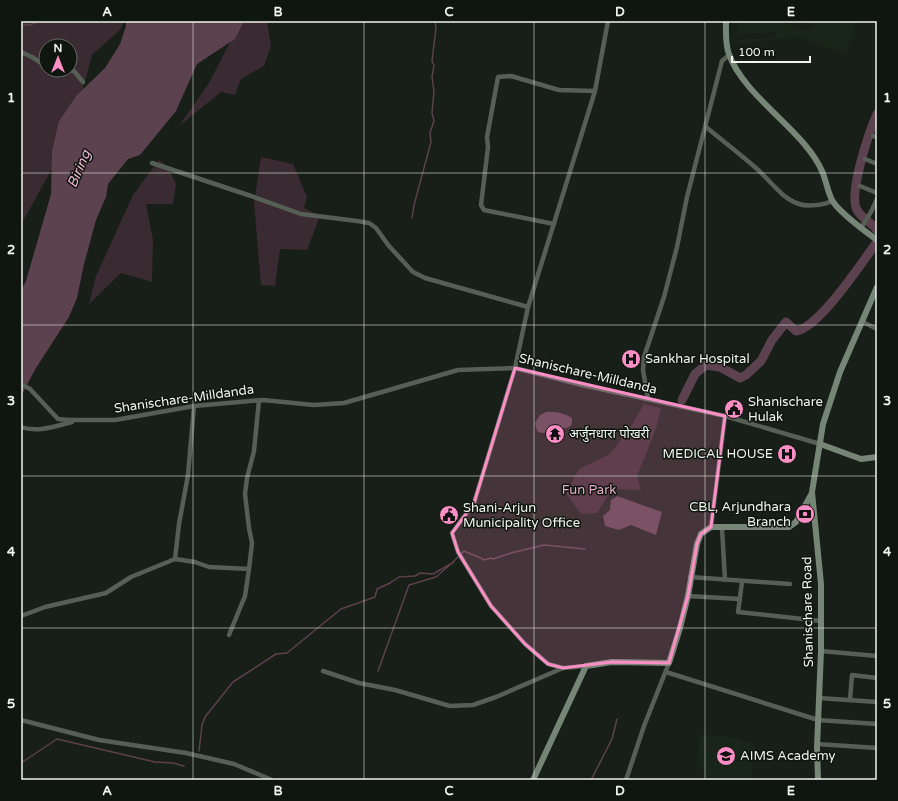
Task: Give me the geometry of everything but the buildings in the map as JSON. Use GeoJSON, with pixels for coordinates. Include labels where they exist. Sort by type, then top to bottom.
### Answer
{"type":"FeatureCollection","features":[{"type":"Feature","properties":{"kind":"street"},"geometry":{"type":"LineString","coordinates":[[563,668],[548,664],[525,644],[491,606],[458,552],[452,533],[474,503],[515,368],[528,307],[594,91],[608,21]]}},
{"type":"Feature","properties":{"kind":"street"},"geometry":{"type":"LineString","coordinates":[[726,21],[726,42],[729,55],[739,73],[756,94],[805,145],[821,169],[832,201],[861,228],[877,240]]}},
{"type":"Feature","properties":{"kind":"street"},"geometry":{"type":"LineString","coordinates":[[21,52],[38,61]]}},
{"type":"Feature","properties":{"kind":"street"},"geometry":{"type":"LineString","coordinates":[[648,399],[643,370],[644,357],[664,297],[677,247],[687,196],[722,61],[729,55]]}},
{"type":"Feature","properties":{"kind":"street"},"geometry":{"type":"LineString","coordinates":[[78,76],[83,82]]}},
{"type":"Feature","properties":{"kind":"street"},"geometry":{"type":"LineString","coordinates":[[554,224],[484,210],[481,205],[488,147],[487,137],[498,77],[511,76],[559,90],[594,91]]}},
{"type":"Feature","properties":{"kind":"street"},"geometry":{"type":"LineString","coordinates":[[706,127],[758,169],[779,191],[794,202],[801,205],[827,203],[832,201]]}},
{"type":"Feature","properties":{"kind":"street"},"geometry":{"type":"LineString","coordinates":[[865,159],[877,164]]}},
{"type":"Feature","properties":{"kind":"street"},"geometry":{"type":"LineString","coordinates":[[152,163],[302,214],[369,223],[376,228],[389,246],[414,272],[425,278],[528,307]]}},
{"type":"Feature","properties":{"kind":"street"},"geometry":{"type":"LineString","coordinates":[[860,186],[877,193]]}},
{"type":"Feature","properties":{"kind":"street"},"geometry":{"type":"LineString","coordinates":[[861,228],[867,220],[877,199]]}},
{"type":"Feature","properties":{"kind":"street","name":"Shanischare Road"},"geometry":{"type":"LineString","coordinates":[[818,780],[817,744],[821,651],[821,584],[812,492],[823,424],[840,372],[863,322],[877,286]]}},
{"type":"Feature","properties":{"kind":"street"},"geometry":{"type":"LineString","coordinates":[[863,322],[877,329]]}},
{"type":"Feature","properties":{"kind":"street","name":"Shanischare-Milldanda"},"geometry":{"type":"LineString","coordinates":[[21,384],[30,389],[58,419],[115,420],[194,406],[259,400],[314,405],[344,403],[458,370],[515,368],[582,385],[725,416],[820,444]]}},
{"type":"Feature","properties":{"kind":"street"},"geometry":{"type":"LineString","coordinates":[[229,635],[245,596],[249,569],[252,543],[248,528],[245,494],[247,478],[254,451],[259,400]]}},
{"type":"Feature","properties":{"kind":"street"},"geometry":{"type":"LineString","coordinates":[[175,559],[179,524],[188,475],[194,406]]}},
{"type":"Feature","properties":{"kind":"street"},"geometry":{"type":"LineString","coordinates":[[711,527],[725,416]]}},
{"type":"Feature","properties":{"kind":"street"},"geometry":{"type":"LineString","coordinates":[[21,427],[28,430],[38,430],[82,420]]}},
{"type":"Feature","properties":{"kind":"street"},"geometry":{"type":"LineString","coordinates":[[820,444],[861,458],[877,457]]}},
{"type":"Feature","properties":{"kind":"street"},"geometry":{"type":"LineString","coordinates":[[626,780],[644,726],[666,672],[680,628],[688,596],[690,577],[697,544],[701,534],[711,527],[789,527],[796,522],[812,492]]}},
{"type":"Feature","properties":{"kind":"street"},"geometry":{"type":"LineString","coordinates":[[722,528],[726,580]]}},
{"type":"Feature","properties":{"kind":"street"},"geometry":{"type":"LineString","coordinates":[[21,616],[45,607],[106,593],[131,577],[175,559],[195,562],[209,567],[249,569]]}},
{"type":"Feature","properties":{"kind":"street"},"geometry":{"type":"LineString","coordinates":[[690,577],[742,582],[790,584]]}},
{"type":"Feature","properties":{"kind":"street"},"geometry":{"type":"LineString","coordinates":[[742,582],[738,612],[821,621]]}},
{"type":"Feature","properties":{"kind":"street"},"geometry":{"type":"LineString","coordinates":[[688,596],[740,599]]}},
{"type":"Feature","properties":{"kind":"street"},"geometry":{"type":"LineString","coordinates":[[821,651],[877,656]]}},
{"type":"Feature","properties":{"kind":"street"},"geometry":{"type":"LineString","coordinates":[[323,671],[359,683],[394,690],[450,706],[473,705],[496,697],[563,668],[612,662],[669,663]]}},
{"type":"Feature","properties":{"kind":"street"},"geometry":{"type":"LineString","coordinates":[[533,780],[586,666]]}},
{"type":"Feature","properties":{"kind":"street"},"geometry":{"type":"LineString","coordinates":[[666,672],[818,720],[877,724]]}},
{"type":"Feature","properties":{"kind":"street"},"geometry":{"type":"LineString","coordinates":[[850,700],[852,675],[877,678]]}},
{"type":"Feature","properties":{"kind":"street"},"geometry":{"type":"LineString","coordinates":[[819,698],[877,702]]}},
{"type":"Feature","properties":{"kind":"street"},"geometry":{"type":"LineString","coordinates":[[21,720],[99,740],[195,754],[234,764],[272,780]]}},
{"type":"Feature","properties":{"kind":"street"},"geometry":{"type":"LineString","coordinates":[[817,744],[877,748]]}},
{"type":"Feature","properties":{"kind":"highlighted area"},"geometry":{"type":"Polygon","coordinates":[[[515,368],[725,416],[711,527],[701,534],[697,544],[688,596],[669,663],[612,662],[563,668],[548,664],[525,644],[491,606],[458,552],[452,533],[474,503],[515,368]]]}},
{"type":"Feature","properties":{"kind":"shaded area"},"geometry":{"type":"Polygon","coordinates":[[[738,21],[773,21],[785,23],[805,31],[811,30],[814,21],[851,21],[856,23],[846,52],[841,53],[796,36],[753,43],[736,43],[736,40],[759,39],[776,36],[775,31],[737,34],[738,21]]]}},
{"type":"Feature","properties":{"kind":"shaded area","name":"AIMS Academy"},"geometry":{"type":"Polygon","coordinates":[[[700,734],[724,736],[752,743],[756,749],[750,780],[708,780],[697,762],[700,734]]]}},
{"type":"Feature","properties":{"kind":"green space"},"geometry":{"type":"Polygon","coordinates":[[[21,21],[124,21],[120,30],[92,55],[78,107],[53,167],[23,221],[21,229],[21,21]]]}},
{"type":"Feature","properties":{"kind":"green space"},"geometry":{"type":"Polygon","coordinates":[[[239,21],[267,21],[271,46],[264,66],[241,79],[235,95],[221,92],[179,126],[209,83],[239,25],[239,21]]]}},
{"type":"Feature","properties":{"kind":"green space"},"geometry":{"type":"Polygon","coordinates":[[[261,157],[293,164],[307,197],[304,208],[320,216],[307,250],[280,249],[275,286],[261,285],[254,203],[261,157]]]}},
{"type":"Feature","properties":{"kind":"green space"},"geometry":{"type":"Polygon","coordinates":[[[159,160],[167,166],[176,184],[173,204],[146,204],[153,240],[152,282],[121,273],[89,304],[96,276],[133,195],[159,160]]]}},
{"type":"Feature","properties":{"kind":"green space","name":"Fun Park"},"geometry":{"type":"Polygon","coordinates":[[[644,404],[661,408],[656,429],[637,476],[641,490],[612,489],[597,513],[581,514],[566,493],[579,469],[610,454],[630,428],[644,404]]]}},
{"type":"Feature","properties":{"kind":"water","name":"Biring"},"geometry":{"type":"Polygon","coordinates":[[[126,21],[244,21],[235,39],[197,64],[176,111],[140,155],[128,159],[108,184],[106,197],[96,220],[84,264],[77,298],[69,317],[36,368],[21,396],[21,291],[26,281],[51,194],[52,151],[59,121],[77,95],[105,68],[120,44],[126,26],[126,21]]]}},
{"type":"Feature","properties":{"kind":"water"},"geometry":{"type":"Polygon","coordinates":[[[546,412],[556,412],[566,415],[572,418],[572,424],[568,428],[554,425],[544,433],[537,431],[535,423],[540,415],[546,412]]]}},
{"type":"Feature","properties":{"kind":"water"},"geometry":{"type":"Polygon","coordinates":[[[617,496],[662,512],[656,535],[631,525],[619,530],[605,526],[603,516],[610,510],[611,500],[617,496]]]}},
{"type":"Feature","properties":{"kind":"waterway"},"geometry":{"type":"LineString","coordinates":[[21,28],[24,25],[30,25],[39,21]]}},
{"type":"Feature","properties":{"kind":"waterway"},"geometry":{"type":"LineString","coordinates":[[412,218],[414,205],[431,142],[430,133],[434,121],[432,113],[434,91],[432,77],[434,65],[432,61],[436,28],[435,21]]}},
{"type":"Feature","properties":{"kind":"waterway"},"geometry":{"type":"LineString","coordinates":[[877,114],[869,134],[857,177],[855,191],[857,210],[877,230]]}},
{"type":"Feature","properties":{"kind":"waterway"},"geometry":{"type":"LineString","coordinates":[[682,400],[695,374],[706,365],[720,367],[740,378],[746,375],[761,361],[772,340],[786,322],[796,331],[806,327],[817,318],[840,292],[877,242]]}},
{"type":"Feature","properties":{"kind":"waterway"},"geometry":{"type":"LineString","coordinates":[[453,562],[464,551],[485,560],[544,545],[585,549]]}},
{"type":"Feature","properties":{"kind":"waterway"},"geometry":{"type":"LineString","coordinates":[[199,751],[202,725],[205,717],[233,682],[276,654],[287,653],[341,609],[375,597],[377,589],[399,577],[415,576],[420,573],[433,574],[454,562]]}},
{"type":"Feature","properties":{"kind":"waterway"},"geometry":{"type":"LineString","coordinates":[[378,671],[409,585],[436,577],[451,564]]}},
{"type":"Feature","properties":{"kind":"waterway"},"geometry":{"type":"LineString","coordinates":[[591,780],[612,739],[617,719]]}},
{"type":"Feature","properties":{"kind":"waterway"},"geometry":{"type":"LineString","coordinates":[[21,763],[57,739],[155,762],[173,763],[184,766]]}},
{"type":"Feature","properties":{"kind":"place","name":"Sankhar Hospital"},"geometry":{"type":"Point","coordinates":[631,359]}},
{"type":"Feature","properties":{"kind":"place","name":"Shanischare Hulak"},"geometry":{"type":"Point","coordinates":[734,409]}},
{"type":"Feature","properties":{"kind":"place","name":"अर्जुनधारा पोखरी"},"geometry":{"type":"Point","coordinates":[555,434]}},
{"type":"Feature","properties":{"kind":"place","name":"MEDICAL HOUSE"},"geometry":{"type":"Point","coordinates":[787,454]}},
{"type":"Feature","properties":{"kind":"place","name":"CBL, Arjundhara Branch"},"geometry":{"type":"Point","coordinates":[805,514]}},
{"type":"Feature","properties":{"kind":"place","name":"Shani-Arjun Municipality Office"},"geometry":{"type":"Point","coordinates":[449,515]}},
{"type":"Feature","properties":{"kind":"place","name":"AIMS Academy"},"geometry":{"type":"Point","coordinates":[726,756]}}]}
